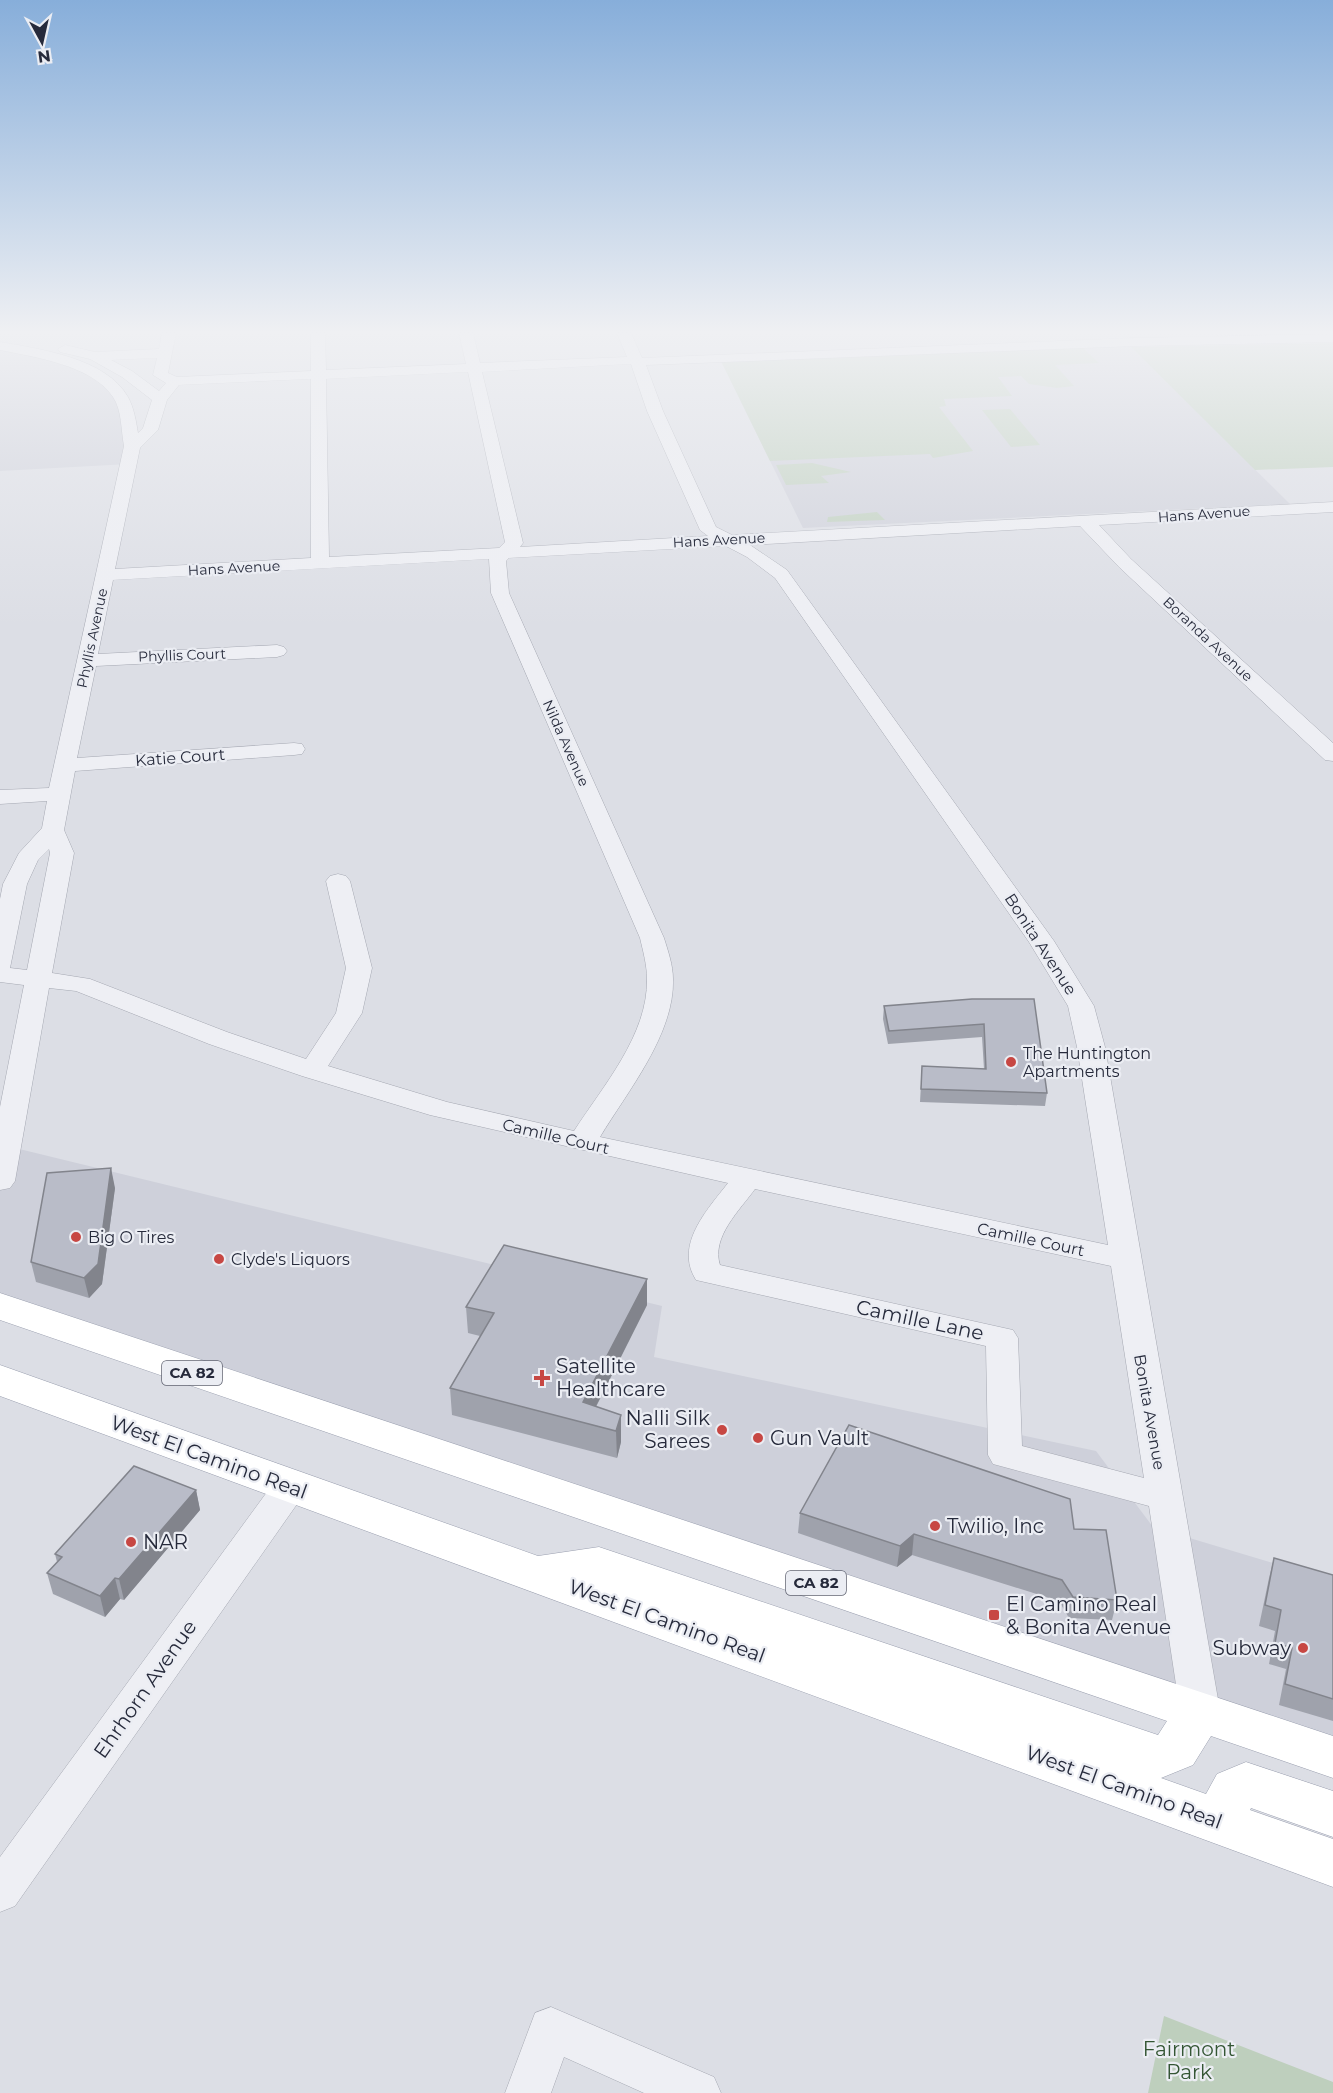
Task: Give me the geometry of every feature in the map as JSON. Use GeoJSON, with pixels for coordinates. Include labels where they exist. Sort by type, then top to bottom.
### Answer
{"type":"FeatureCollection","features":[{"type":"Feature","properties":{"kind":"main road","name":"CA 82"},"geometry":{"type":"LineString","coordinates":[[0,1306],[1333,1757]]}},
{"type":"Feature","properties":{"kind":"main road","name":"West El Camino Real"},"geometry":{"type":"LineString","coordinates":[[0,1380],[290,1487],[537,1574],[1333,1863]]}},
{"type":"Feature","properties":{"kind":"main road"},"geometry":{"type":"LineString","coordinates":[[537,1574],[598,1565],[1160,1757],[1176,1750],[1200,1712]]}},
{"type":"Feature","properties":{"kind":"main road"},"geometry":{"type":"LineString","coordinates":[[1217,1821],[1235,1790],[1246,1784],[1333,1814]]}},
{"type":"Feature","properties":{"kind":"street","name":"Phyllis Avenue"},"geometry":{"type":"LineString","coordinates":[[0,1181],[62,853],[53,830],[59,794],[132,446],[128,431]]}},
{"type":"Feature","properties":{"kind":"street"},"geometry":{"type":"LineString","coordinates":[[132,446],[149,431]]}},
{"type":"Feature","properties":{"kind":"street"},"geometry":{"type":"LineString","coordinates":[[319,431],[320,563]]}},
{"type":"Feature","properties":{"kind":"street","name":"Nilda Avenue"},"geometry":{"type":"LineString","coordinates":[[488,431],[514,543],[497,561],[500,593],[652,938],[659,962],[660,987],[645,1039],[582,1142]]}},
{"type":"Feature","properties":{"kind":"street","name":"Bonita Avenue"},"geometry":{"type":"LineString","coordinates":[[665,431],[709,530],[753,553],[781,574],[1020,911],[1081,1006],[1091,1047],[1200,1712]]}},
{"type":"Feature","properties":{"kind":"street","name":"Hans Avenue"},"geometry":{"type":"LineString","coordinates":[[105,575],[1333,507]]}},
{"type":"Feature","properties":{"kind":"street","name":"Boranda Avenue"},"geometry":{"type":"LineString","coordinates":[[1085,521],[1125,563],[1333,755]]}},
{"type":"Feature","properties":{"kind":"street","name":"Phyllis Court"},"geometry":{"type":"LineString","coordinates":[[87,660],[277,651]]}},
{"type":"Feature","properties":{"kind":"street","name":"Katie Court"},"geometry":{"type":"LineString","coordinates":[[66,765],[294,749]]}},
{"type":"Feature","properties":{"kind":"street"},"geometry":{"type":"LineString","coordinates":[[0,797],[59,794]]}},
{"type":"Feature","properties":{"kind":"street"},"geometry":{"type":"LineString","coordinates":[[0,964],[15,884],[27,858],[53,830]]}},
{"type":"Feature","properties":{"kind":"street"},"geometry":{"type":"LineString","coordinates":[[312,1070],[349,1013],[359,968],[338,882]]}},
{"type":"Feature","properties":{"kind":"street","name":"Camille Court"},"geometry":{"type":"LineString","coordinates":[[0,974],[81,984],[218,1038],[312,1070],[440,1109],[582,1142],[1125,1259]]}},
{"type":"Feature","properties":{"kind":"street","name":"Camille Lane"},"geometry":{"type":"LineString","coordinates":[[748,1178],[707,1235],[702,1263],[707,1273],[1002,1338],[1005,1455],[1164,1497]]}},
{"type":"Feature","properties":{"kind":"street","name":"Ehrhorn Avenue"},"geometry":{"type":"LineString","coordinates":[[0,1892],[290,1487]]}},
{"type":"Feature","properties":{"kind":"street"},"geometry":{"type":"LineString","coordinates":[[528,2093],[551,2029],[698,2093]]}},
{"type":"Feature","properties":{"kind":"shaded area"},"geometry":{"type":"Polygon","coordinates":[[[0,431],[124,431],[129,464],[0,471],[0,431]]]}},
{"type":"Feature","properties":{"kind":"shaded area"},"geometry":{"type":"Polygon","coordinates":[[[755,431],[1216,431],[1290,504],[803,528],[755,431]]]}},
{"type":"Feature","properties":{"kind":"shaded area"},"geometry":{"type":"Polygon","coordinates":[[[7,1146],[662,1306],[654,1357],[1096,1451],[1153,1527],[1333,1581],[1333,1757],[0,1306],[0,1181],[7,1146]]]}},
{"type":"Feature","properties":{"kind":"green space"},"geometry":{"type":"Polygon","coordinates":[[[755,431],[957,431],[973,451],[933,458],[930,454],[770,461],[755,431]]]}},
{"type":"Feature","properties":{"kind":"green space"},"geometry":{"type":"Polygon","coordinates":[[[998,431],[1028,431],[1040,445],[1011,447],[998,431]]]}},
{"type":"Feature","properties":{"kind":"green space"},"geometry":{"type":"Polygon","coordinates":[[[1215,431],[1333,431],[1333,467],[1255,470],[1215,431]]]}},
{"type":"Feature","properties":{"kind":"green space"},"geometry":{"type":"Polygon","coordinates":[[[812,463],[851,472],[821,476],[829,483],[786,485],[776,465],[812,463]]]}},
{"type":"Feature","properties":{"kind":"green space"},"geometry":{"type":"Polygon","coordinates":[[[877,512],[885,520],[827,522],[828,517],[877,512]]]}},
{"type":"Feature","properties":{"kind":"green space","name":"Fairmont Park"},"geometry":{"type":"Polygon","coordinates":[[[1164,2016],[1333,2082],[1333,2093],[1148,2093],[1164,2016]]]}},
{"type":"Feature","properties":{"kind":"building","name":"The Huntington Apartments"},"geometry":{"type":"Polygon","coordinates":[[[972,999],[1034,999],[1047,1093],[921,1089],[922,1066],[986,1069],[984,1024],[889,1031],[884,1006],[972,999]]]}},
{"type":"Feature","properties":{"kind":"building","name":"Big O Tires"},"geometry":{"type":"Polygon","coordinates":[[[111,1168],[98,1264],[84,1278],[31,1262],[47,1173],[111,1168]]]}},
{"type":"Feature","properties":{"kind":"building","name":"Satellite Healthcare"},"geometry":{"type":"Polygon","coordinates":[[[504,1245],[647,1279],[583,1402],[621,1415],[616,1431],[450,1388],[494,1313],[466,1307],[504,1245]]]}},
{"type":"Feature","properties":{"kind":"building","name":"Twilio, Inc"},"geometry":{"type":"Polygon","coordinates":[[[849,1425],[1070,1499],[1074,1529],[1106,1530],[1117,1600],[1073,1597],[1062,1580],[914,1534],[900,1546],[800,1513],[849,1425]]]}},
{"type":"Feature","properties":{"kind":"building","name":"NAR"},"geometry":{"type":"Polygon","coordinates":[[[134,1466],[196,1490],[119,1579],[115,1578],[100,1596],[47,1573],[62,1557],[55,1554],[134,1466]]]}},
{"type":"Feature","properties":{"kind":"building","name":"Subway"},"geometry":{"type":"Polygon","coordinates":[[[1274,1558],[1333,1575],[1333,1699],[1285,1684],[1292,1648],[1275,1643],[1281,1610],[1265,1605],[1274,1558]]]}},
{"type":"Feature","properties":{"kind":"place","name":"The Huntington Apartments"},"geometry":{"type":"Point","coordinates":[1011,1062]}},
{"type":"Feature","properties":{"kind":"place","name":"Big O Tires"},"geometry":{"type":"Point","coordinates":[76,1237]}},
{"type":"Feature","properties":{"kind":"place","name":"Clyde's Liquors"},"geometry":{"type":"Point","coordinates":[219,1259]}},
{"type":"Feature","properties":{"kind":"place","name":"Satellite Healthcare"},"geometry":{"type":"Point","coordinates":[542,1378]}},
{"type":"Feature","properties":{"kind":"place","name":"Nalli Silk Sarees"},"geometry":{"type":"Point","coordinates":[722,1430]}},
{"type":"Feature","properties":{"kind":"place","name":"Gun Vault"},"geometry":{"type":"Point","coordinates":[758,1438]}},
{"type":"Feature","properties":{"kind":"place","name":"Twilio, Inc"},"geometry":{"type":"Point","coordinates":[935,1526]}},
{"type":"Feature","properties":{"kind":"place","name":"NAR"},"geometry":{"type":"Point","coordinates":[131,1542]}},
{"type":"Feature","properties":{"kind":"place","name":"El Camino Real & Bonita Avenue"},"geometry":{"type":"Point","coordinates":[994,1615]}},
{"type":"Feature","properties":{"kind":"place","name":"Subway"},"geometry":{"type":"Point","coordinates":[1303,1648]}}]}
